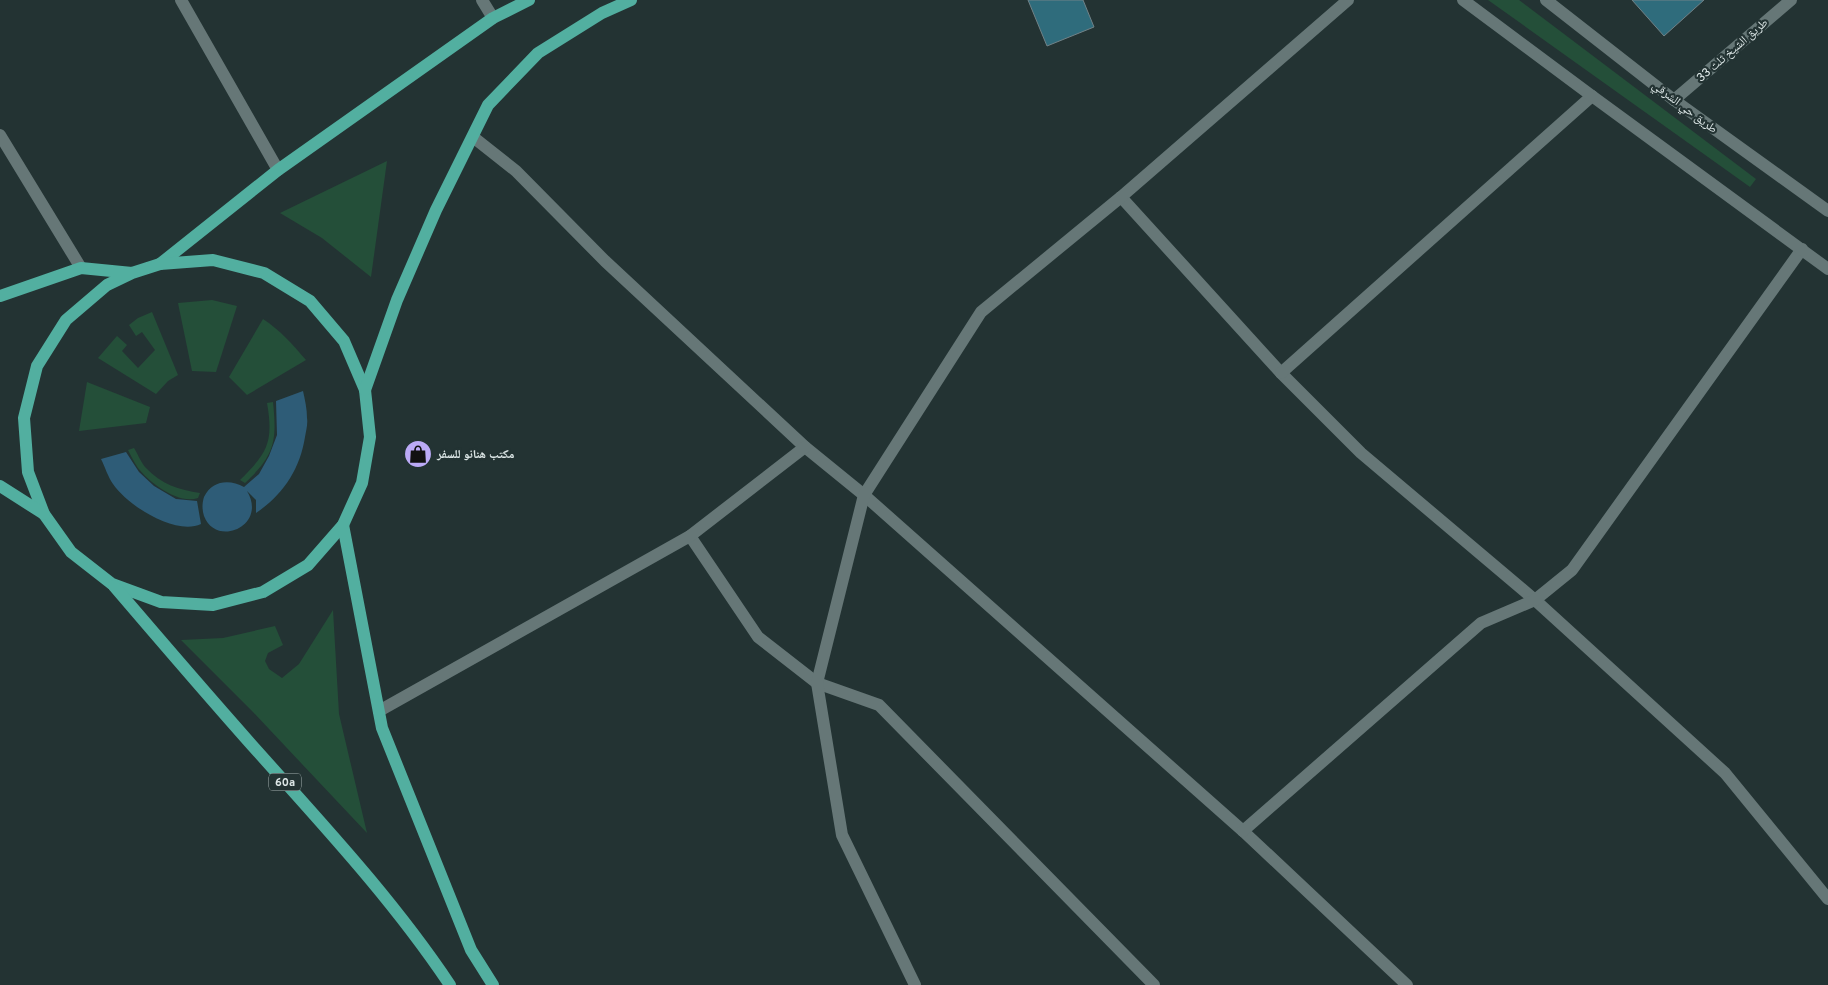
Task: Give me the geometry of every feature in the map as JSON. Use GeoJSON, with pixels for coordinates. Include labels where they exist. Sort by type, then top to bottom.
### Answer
{"type":"FeatureCollection","features":[{"type":"Feature","properties":{"kind":"main road"},"geometry":{"type":"LineString","coordinates":[[160,264],[278,170],[494,18],[529,0]]}},
{"type":"Feature","properties":{"kind":"main road"},"geometry":{"type":"LineString","coordinates":[[365,390],[396,300],[436,210],[488,105],[538,53],[602,13],[631,0]]}},
{"type":"Feature","properties":{"kind":"main road"},"geometry":{"type":"LineString","coordinates":[[213,260],[264,273],[310,301],[344,341],[365,390],[370,437],[362,483],[343,525],[308,565],[264,592],[213,605],[161,602],[112,584],[71,552],[44,514],[28,472],[24,418],[37,366],[66,320],[107,285],[132,272],[160,264],[213,260]]}},
{"type":"Feature","properties":{"kind":"main road"},"geometry":{"type":"LineString","coordinates":[[0,296],[80,268],[132,272]]}},
{"type":"Feature","properties":{"kind":"main road"},"geometry":{"type":"LineString","coordinates":[[0,486],[44,514]]}},
{"type":"Feature","properties":{"kind":"main road"},"geometry":{"type":"LineString","coordinates":[[343,525],[382,728],[471,950],[493,985]]}},
{"type":"Feature","properties":{"kind":"main road","name":"60a"},"geometry":{"type":"LineString","coordinates":[[112,584],[213,701],[350,854],[425,948],[450,985]]}},
{"type":"Feature","properties":{"kind":"street"},"geometry":{"type":"LineString","coordinates":[[181,0],[278,170]]}},
{"type":"Feature","properties":{"kind":"street"},"geometry":{"type":"LineString","coordinates":[[482,0],[494,18]]}},
{"type":"Feature","properties":{"kind":"street"},"geometry":{"type":"LineString","coordinates":[[914,985],[842,835],[816,683],[864,495],[982,312],[1121,197],[1348,0]]}},
{"type":"Feature","properties":{"kind":"street"},"geometry":{"type":"LineString","coordinates":[[1463,0],[1828,269]]}},
{"type":"Feature","properties":{"kind":"street","name":"طريق حي الشرقي"},"geometry":{"type":"LineString","coordinates":[[1546,0],[1674,100],[1828,211]]}},
{"type":"Feature","properties":{"kind":"street","name":"طريق الشيخ ثلث 33"},"geometry":{"type":"LineString","coordinates":[[1674,100],[1791,0]]}},
{"type":"Feature","properties":{"kind":"street"},"geometry":{"type":"LineString","coordinates":[[1281,373],[1592,96]]}},
{"type":"Feature","properties":{"kind":"street"},"geometry":{"type":"LineString","coordinates":[[0,135],[80,268]]}},
{"type":"Feature","properties":{"kind":"street"},"geometry":{"type":"LineString","coordinates":[[473,137],[516,171],[605,261],[805,447],[864,495],[1243,830],[1407,985]]}},
{"type":"Feature","properties":{"kind":"street"},"geometry":{"type":"LineString","coordinates":[[1121,197],[1281,373],[1361,453],[1535,600],[1725,773],[1828,899]]}},
{"type":"Feature","properties":{"kind":"street"},"geometry":{"type":"LineString","coordinates":[[1243,830],[1482,623],[1535,600],[1572,570],[1802,250]]}},
{"type":"Feature","properties":{"kind":"street"},"geometry":{"type":"LineString","coordinates":[[379,711],[690,536],[805,447]]}},
{"type":"Feature","properties":{"kind":"street"},"geometry":{"type":"LineString","coordinates":[[690,536],[758,637],[816,683],[879,705],[1154,985]]}},
{"type":"Feature","properties":{"kind":"green space"},"geometry":{"type":"Polygon","coordinates":[[[1488,0],[1519,0],[1756,179],[1750,187],[1488,0]]]}},
{"type":"Feature","properties":{"kind":"green space"},"geometry":{"type":"Polygon","coordinates":[[[387,161],[371,277],[322,238],[280,213],[387,161]]]}},
{"type":"Feature","properties":{"kind":"green space"},"geometry":{"type":"Polygon","coordinates":[[[212,300],[237,306],[216,372],[192,371],[178,303],[212,300]]]}},
{"type":"Feature","properties":{"kind":"green space"},"geometry":{"type":"Polygon","coordinates":[[[152,312],[178,375],[168,381],[156,394],[98,358],[117,336],[127,345],[122,351],[138,368],[155,350],[142,332],[136,336],[129,325],[138,318],[152,312]]]}},
{"type":"Feature","properties":{"kind":"green space"},"geometry":{"type":"Polygon","coordinates":[[[263,319],[281,333],[306,360],[247,395],[229,377],[263,319]]]}},
{"type":"Feature","properties":{"kind":"green space"},"geometry":{"type":"Polygon","coordinates":[[[87,382],[150,407],[146,423],[79,431],[87,382]]]}},
{"type":"Feature","properties":{"kind":"green space"},"geometry":{"type":"Polygon","coordinates":[[[273,402],[275,427],[272,447],[263,464],[245,483],[240,480],[257,462],[269,438],[270,428],[267,403],[273,402]]]}},
{"type":"Feature","properties":{"kind":"green space"},"geometry":{"type":"Polygon","coordinates":[[[134,448],[143,464],[152,474],[171,485],[200,493],[198,498],[182,498],[165,491],[157,485],[143,474],[135,464],[128,450],[134,448]]]}},
{"type":"Feature","properties":{"kind":"green space"},"geometry":{"type":"Polygon","coordinates":[[[333,610],[339,714],[367,833],[252,711],[181,640],[223,638],[275,626],[283,645],[268,653],[265,661],[269,669],[282,678],[299,664],[333,610]]]}},
{"type":"Feature","properties":{"kind":"water"},"geometry":{"type":"Polygon","coordinates":[[[303,391],[307,411],[307,428],[303,449],[289,480],[266,506],[256,513],[256,500],[247,491],[252,503],[251,514],[246,523],[238,529],[219,531],[210,526],[204,516],[203,509],[203,499],[207,491],[216,484],[227,482],[244,487],[259,474],[269,456],[277,435],[276,401],[303,391]]]}},
{"type":"Feature","properties":{"kind":"water"},"geometry":{"type":"Polygon","coordinates":[[[126,452],[139,472],[154,486],[176,499],[197,501],[201,524],[191,527],[166,522],[153,517],[120,493],[111,481],[101,459],[126,452]]]}},
{"type":"Feature","properties":{"kind":"building"},"geometry":{"type":"Polygon","coordinates":[[[1028,0],[1083,0],[1094,27],[1047,46],[1028,0]]]}},
{"type":"Feature","properties":{"kind":"building"},"geometry":{"type":"Polygon","coordinates":[[[1632,0],[1704,0],[1664,36],[1632,0]]]}},
{"type":"Feature","properties":{"kind":"place","name":"مكتب هنانو للسفر"},"geometry":{"type":"Point","coordinates":[418,454]}}]}
